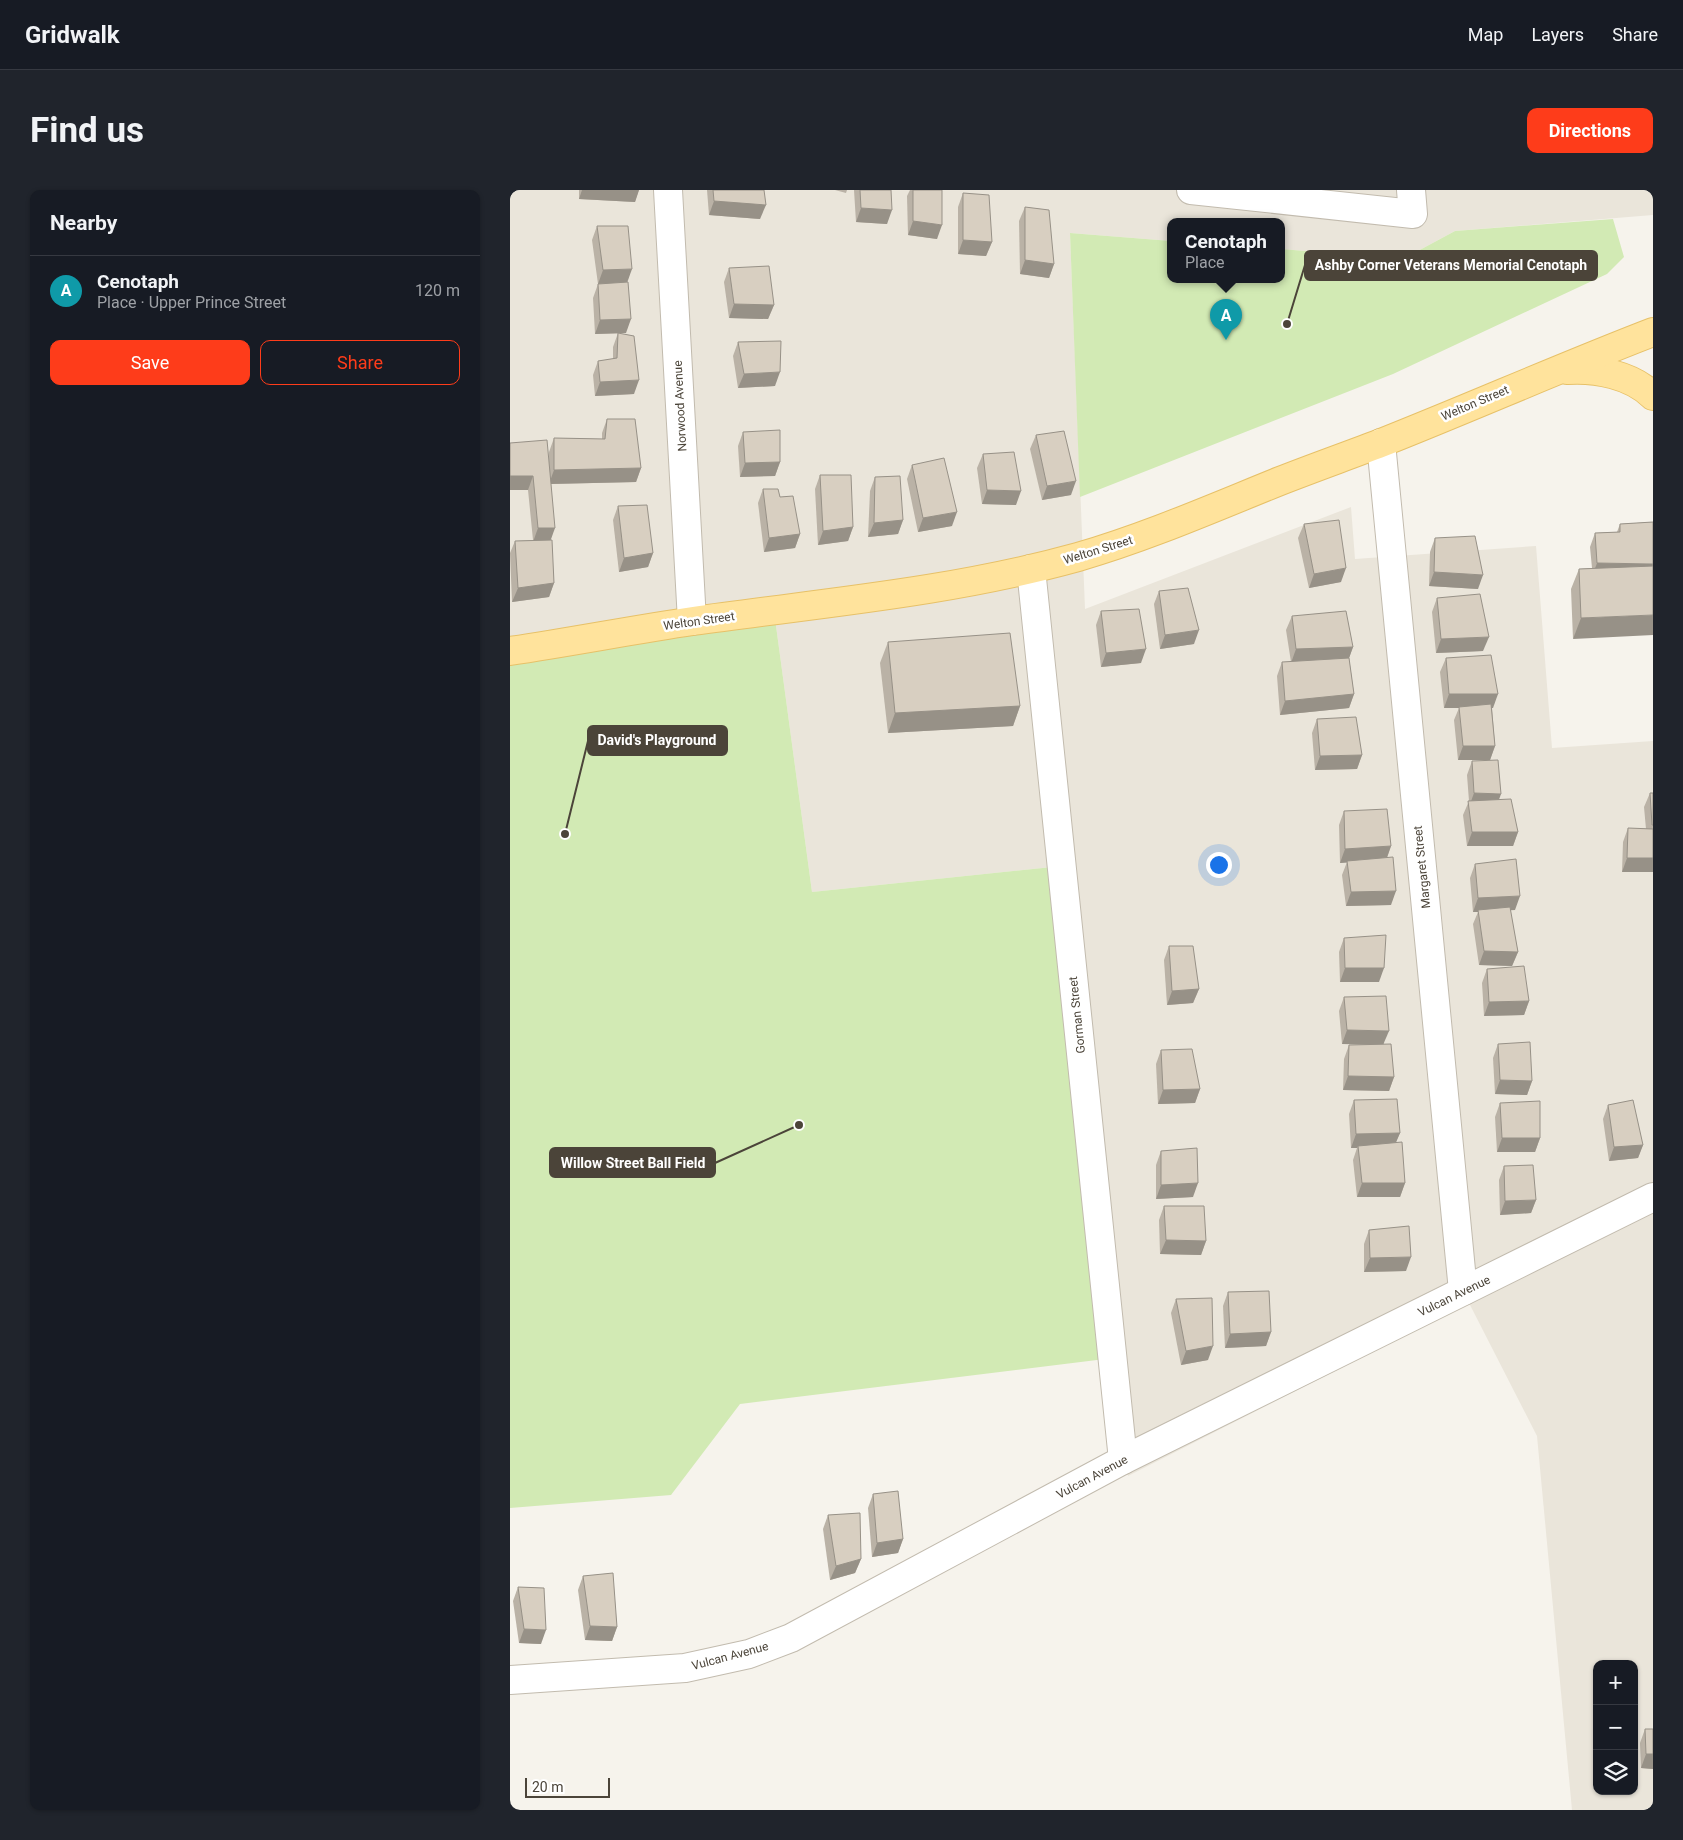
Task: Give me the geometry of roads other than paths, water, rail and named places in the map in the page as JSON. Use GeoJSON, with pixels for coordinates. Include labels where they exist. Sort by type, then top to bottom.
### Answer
{"type":"FeatureCollection","features":[{"type":"Feature","properties":{"kind":"main road","name":"Welton Street"},"geometry":{"type":"LineString","coordinates":[[510,651],[692,621],[891,594],[1031,570],[1137,538],[1325,463],[1381,443],[1553,371],[1653,332]]}},
{"type":"Feature","properties":{"kind":"main road"},"geometry":{"type":"LineString","coordinates":[[1553,371],[1581,369],[1605,372],[1630,382],[1653,396]]}},
{"type":"Feature","properties":{"kind":"street","name":"Norwood Avenue"},"geometry":{"type":"LineString","coordinates":[[668,190],[692,621]]}},
{"type":"Feature","properties":{"kind":"street"},"geometry":{"type":"LineString","coordinates":[[1191,190],[1412,202]]}},
{"type":"Feature","properties":{"kind":"street","name":"Margaret Street"},"geometry":{"type":"LineString","coordinates":[[1381,443],[1463,1291]]}},
{"type":"Feature","properties":{"kind":"street","name":"Gorman Street"},"geometry":{"type":"LineString","coordinates":[[1031,570],[1123,1460]]}},
{"type":"Feature","properties":{"kind":"street","name":"Vulcan Avenue"},"geometry":{"type":"LineString","coordinates":[[510,1680],[685,1668],[750,1654],[791,1638],[1123,1460],[1653,1197]]}},
{"type":"Feature","properties":{"kind":"place","name":"Ashby Corner Veterans Memorial Cenotaph"},"geometry":{"type":"Point","coordinates":[1287,324]}},
{"type":"Feature","properties":{"kind":"place","name":"Cenotaph"},"geometry":{"type":"Point","coordinates":[1226,340]}},
{"type":"Feature","properties":{"kind":"place","name":"David's Playground"},"geometry":{"type":"Point","coordinates":[565,834]}},
{"type":"Feature","properties":{"kind":"place","name":"Willow Street Ball Field"},"geometry":{"type":"Point","coordinates":[799,1125]}}]}
